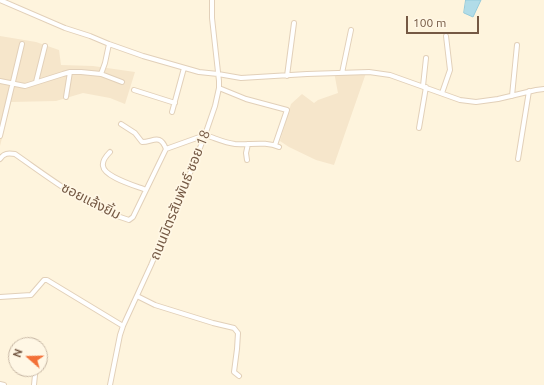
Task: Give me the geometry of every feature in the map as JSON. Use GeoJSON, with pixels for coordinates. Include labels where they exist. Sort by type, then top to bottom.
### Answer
{"type":"FeatureCollection","features":[{"type":"Feature","properties":{"kind":"street"},"geometry":{"type":"LineString","coordinates":[[0,0],[65,28],[109,44],[143,56],[199,72],[241,78],[369,72],[390,75],[460,100],[476,102],[544,89]]}},
{"type":"Feature","properties":{"kind":"street","name":"ถนนมิตรสัมพันธ์ ซอย 18"},"geometry":{"type":"LineString","coordinates":[[110,385],[123,326],[188,181],[215,106],[219,88],[212,18],[212,0]]}},
{"type":"Feature","properties":{"kind":"street"},"geometry":{"type":"LineString","coordinates":[[287,76],[294,24]]}},
{"type":"Feature","properties":{"kind":"street"},"geometry":{"type":"LineString","coordinates":[[342,73],[351,30]]}},
{"type":"Feature","properties":{"kind":"street"},"geometry":{"type":"LineString","coordinates":[[442,93],[450,70],[446,36]]}},
{"type":"Feature","properties":{"kind":"street"},"geometry":{"type":"LineString","coordinates":[[0,136],[22,44]]}},
{"type":"Feature","properties":{"kind":"street"},"geometry":{"type":"LineString","coordinates":[[101,74],[109,44]]}},
{"type":"Feature","properties":{"kind":"street"},"geometry":{"type":"LineString","coordinates":[[512,96],[517,45]]}},
{"type":"Feature","properties":{"kind":"street"},"geometry":{"type":"LineString","coordinates":[[36,82],[45,46]]}},
{"type":"Feature","properties":{"kind":"street"},"geometry":{"type":"LineString","coordinates":[[419,128],[426,58]]}},
{"type":"Feature","properties":{"kind":"street"},"geometry":{"type":"LineString","coordinates":[[172,112],[184,68]]}},
{"type":"Feature","properties":{"kind":"street"},"geometry":{"type":"LineString","coordinates":[[66,97],[70,72]]}},
{"type":"Feature","properties":{"kind":"street"},"geometry":{"type":"LineString","coordinates":[[0,81],[25,86],[70,72],[81,72],[101,74],[122,82]]}},
{"type":"Feature","properties":{"kind":"street"},"geometry":{"type":"LineString","coordinates":[[121,124],[135,133],[142,142],[159,140],[164,144],[166,149],[205,135],[234,144],[277,146],[287,110],[246,99],[219,88]]}},
{"type":"Feature","properties":{"kind":"street"},"geometry":{"type":"LineString","coordinates":[[134,90],[175,103]]}},
{"type":"Feature","properties":{"kind":"street"},"geometry":{"type":"LineString","coordinates":[[518,159],[529,91]]}},
{"type":"Feature","properties":{"kind":"street"},"geometry":{"type":"LineString","coordinates":[[247,160],[246,153],[248,144]]}},
{"type":"Feature","properties":{"kind":"street","name":"ซอยแล้งยิ้ม"},"geometry":{"type":"LineString","coordinates":[[0,159],[8,153],[15,154],[65,190],[102,210],[129,220],[133,217],[166,149]]}},
{"type":"Feature","properties":{"kind":"street"},"geometry":{"type":"LineString","coordinates":[[110,152],[106,156],[103,164],[104,168],[111,176],[146,190]]}},
{"type":"Feature","properties":{"kind":"street"},"geometry":{"type":"LineString","coordinates":[[0,297],[31,294],[44,280],[48,280],[123,326]]}},
{"type":"Feature","properties":{"kind":"street"},"geometry":{"type":"LineString","coordinates":[[137,296],[155,304],[213,323],[234,328],[238,333],[234,372],[239,376]]}},
{"type":"Feature","properties":{"kind":"street"},"geometry":{"type":"LineString","coordinates":[[0,384],[4,385]]}},
{"type":"Feature","properties":{"kind":"shaded area"},"geometry":{"type":"Polygon","coordinates":[[[0,36],[36,42],[59,50],[61,65],[93,66],[135,72],[125,104],[110,98],[83,93],[56,101],[11,102],[0,146],[0,36]]]}},
{"type":"Feature","properties":{"kind":"shaded area"},"geometry":{"type":"Polygon","coordinates":[[[334,72],[366,73],[334,165],[316,160],[280,141],[291,104],[302,94],[314,103],[318,100],[338,93],[334,72]]]}},
{"type":"Feature","properties":{"kind":"water"},"geometry":{"type":"Polygon","coordinates":[[[466,0],[481,0],[473,17],[464,13],[466,0]]]}}]}
